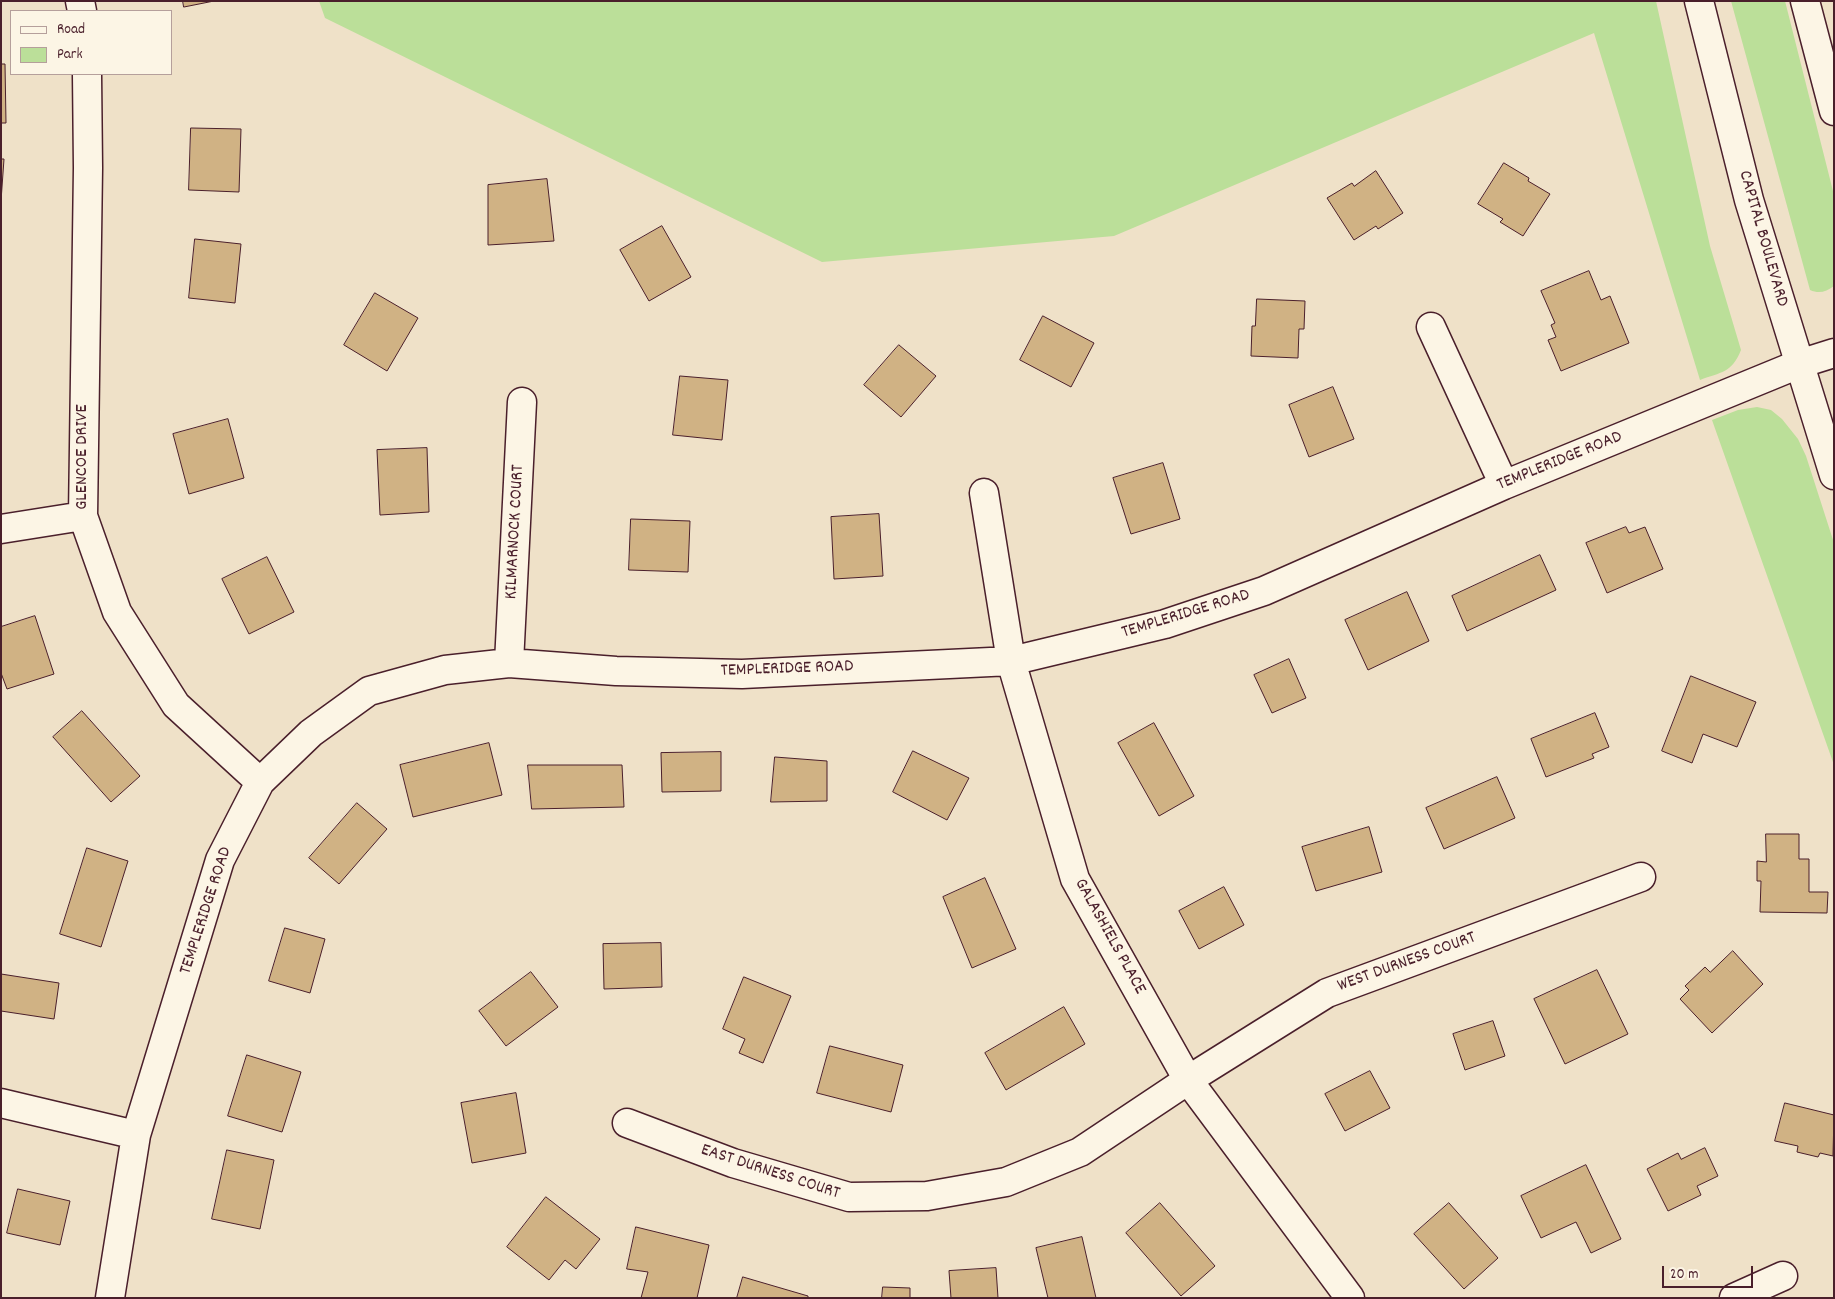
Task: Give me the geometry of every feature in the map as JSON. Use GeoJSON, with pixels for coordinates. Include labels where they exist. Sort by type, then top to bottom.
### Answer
{"type":"FeatureCollection","features":[{"type":"Feature","properties":{"kind":"main road","name":"CAPITAL BOULEVARD"},"geometry":{"type":"LineString","coordinates":[[1699,1],[1749,200],[1798,364],[1834,475]]}},
{"type":"Feature","properties":{"kind":"main road"},"geometry":{"type":"LineString","coordinates":[[1805,1],[1834,111]]}},
{"type":"Feature","properties":{"kind":"main road","name":"GLENCOE DRIVE"},"geometry":{"type":"LineString","coordinates":[[87,75],[88,168],[83,516],[117,612],[176,704],[260,782]]}},
{"type":"Feature","properties":{"kind":"main road"},"geometry":{"type":"LineString","coordinates":[[1431,327],[1504,485]]}},
{"type":"Feature","properties":{"kind":"main road","name":"TEMPLERIDGE ROAD"},"geometry":{"type":"LineString","coordinates":[[110,1298],[136,1135],[220,860],[260,782],[311,733],[369,691],[445,670],[510,663],[616,671],[742,674],[1011,661],[1165,624],[1264,591],[1504,485],[1798,364],[1834,353]]}},
{"type":"Feature","properties":{"kind":"main road","name":"KILMARNOCK COURT"},"geometry":{"type":"LineString","coordinates":[[510,663],[522,402]]}},
{"type":"Feature","properties":{"kind":"main road","name":"GALASHIELS PLACE"},"geometry":{"type":"LineString","coordinates":[[984,493],[1011,661],[1075,879],[1188,1080],[1350,1298]]}},
{"type":"Feature","properties":{"kind":"main road"},"geometry":{"type":"LineString","coordinates":[[1,529],[83,516]]}},
{"type":"Feature","properties":{"kind":"main road","name":"WEST DURNESS COURT"},"geometry":{"type":"LineString","coordinates":[[1188,1080],[1327,993],[1641,877]]}},
{"type":"Feature","properties":{"kind":"main road","name":"EAST DURNESS COURT"},"geometry":{"type":"LineString","coordinates":[[627,1123],[733,1163],[849,1198],[927,1196],[1006,1182],[1080,1152],[1188,1080]]}},
{"type":"Feature","properties":{"kind":"main road"},"geometry":{"type":"LineString","coordinates":[[1,1103],[136,1135]]}},
{"type":"Feature","properties":{"kind":"main road"},"geometry":{"type":"LineString","coordinates":[[1734,1298],[1783,1276]]}},
{"type":"Feature","properties":{"kind":"green space"},"geometry":{"type":"Polygon","coordinates":[[[319,1],[1656,1],[1710,246],[1741,350],[1738,358],[1725,371],[1700,380],[1594,33],[1114,236],[822,262],[325,18],[319,1]]]}},
{"type":"Feature","properties":{"kind":"green space"},"geometry":{"type":"Polygon","coordinates":[[[1731,1],[1785,1],[1834,195],[1834,286],[1825,291],[1816,292],[1810,290],[1731,1]]]}},
{"type":"Feature","properties":{"kind":"green space"},"geometry":{"type":"Polygon","coordinates":[[[1757,407],[1771,410],[1782,419],[1798,439],[1806,456],[1834,543],[1834,765],[1712,420],[1738,410],[1757,407]]]}},
{"type":"Feature","properties":{"kind":"building"},"geometry":{"type":"Polygon","coordinates":[[[183,1],[214,1],[184,7],[183,1]]]}},
{"type":"Feature","properties":{"kind":"building"},"geometry":{"type":"Polygon","coordinates":[[[1,64],[5,64],[6,123],[1,123],[1,64]]]}},
{"type":"Feature","properties":{"kind":"building"},"geometry":{"type":"Polygon","coordinates":[[[191,128],[241,129],[239,192],[189,190],[191,128]]]}},
{"type":"Feature","properties":{"kind":"building"},"geometry":{"type":"Polygon","coordinates":[[[1,159],[4,159],[1,201],[1,159]]]}},
{"type":"Feature","properties":{"kind":"building"},"geometry":{"type":"Polygon","coordinates":[[[1504,163],[1529,178],[1528,181],[1550,194],[1523,236],[1500,222],[1503,219],[1478,204],[1504,163]]]}},
{"type":"Feature","properties":{"kind":"building"},"geometry":{"type":"Polygon","coordinates":[[[1376,171],[1403,213],[1378,229],[1376,226],[1354,240],[1327,198],[1352,183],[1354,186],[1376,171]]]}},
{"type":"Feature","properties":{"kind":"building"},"geometry":{"type":"Polygon","coordinates":[[[547,179],[554,241],[488,245],[488,185],[547,179]]]}},
{"type":"Feature","properties":{"kind":"building"},"geometry":{"type":"Polygon","coordinates":[[[662,226],[691,277],[649,301],[620,250],[662,226]]]}},
{"type":"Feature","properties":{"kind":"building"},"geometry":{"type":"Polygon","coordinates":[[[195,239],[241,244],[235,303],[189,298],[195,239]]]}},
{"type":"Feature","properties":{"kind":"building"},"geometry":{"type":"Polygon","coordinates":[[[1589,271],[1601,300],[1610,296],[1629,343],[1561,371],[1548,340],[1556,337],[1551,325],[1555,323],[1541,291],[1589,271]]]}},
{"type":"Feature","properties":{"kind":"building"},"geometry":{"type":"Polygon","coordinates":[[[375,293],[418,318],[387,371],[344,345],[375,293]]]}},
{"type":"Feature","properties":{"kind":"building"},"geometry":{"type":"Polygon","coordinates":[[[1257,299],[1305,301],[1304,329],[1299,329],[1298,358],[1251,356],[1252,326],[1255,326],[1257,299]]]}},
{"type":"Feature","properties":{"kind":"building"},"geometry":{"type":"Polygon","coordinates":[[[1043,316],[1094,343],[1071,387],[1020,360],[1043,316]]]}},
{"type":"Feature","properties":{"kind":"building"},"geometry":{"type":"Polygon","coordinates":[[[899,345],[936,376],[901,417],[864,385],[899,345]]]}},
{"type":"Feature","properties":{"kind":"building"},"geometry":{"type":"Polygon","coordinates":[[[680,376],[728,380],[722,440],[673,435],[680,376]]]}},
{"type":"Feature","properties":{"kind":"building"},"geometry":{"type":"Polygon","coordinates":[[[1333,387],[1354,439],[1309,457],[1289,405],[1333,387]]]}},
{"type":"Feature","properties":{"kind":"building"},"geometry":{"type":"Polygon","coordinates":[[[228,419],[244,478],[189,494],[173,434],[228,419]]]}},
{"type":"Feature","properties":{"kind":"building"},"geometry":{"type":"Polygon","coordinates":[[[427,448],[429,512],[380,515],[377,450],[427,448]]]}},
{"type":"Feature","properties":{"kind":"building"},"geometry":{"type":"Polygon","coordinates":[[[1163,463],[1180,519],[1131,534],[1113,478],[1163,463]]]}},
{"type":"Feature","properties":{"kind":"building"},"geometry":{"type":"Polygon","coordinates":[[[879,514],[883,576],[834,579],[831,517],[879,514]]]}},
{"type":"Feature","properties":{"kind":"building"},"geometry":{"type":"Polygon","coordinates":[[[631,519],[690,521],[688,572],[629,570],[631,519]]]}},
{"type":"Feature","properties":{"kind":"building"},"geometry":{"type":"Polygon","coordinates":[[[1626,527],[1629,533],[1645,527],[1663,569],[1607,593],[1586,543],[1626,527]]]}},
{"type":"Feature","properties":{"kind":"building"},"geometry":{"type":"Polygon","coordinates":[[[1540,555],[1556,590],[1467,631],[1452,596],[1540,555]]]}},
{"type":"Feature","properties":{"kind":"building"},"geometry":{"type":"Polygon","coordinates":[[[267,557],[294,612],[249,634],[222,579],[267,557]]]}},
{"type":"Feature","properties":{"kind":"building"},"geometry":{"type":"Polygon","coordinates":[[[1407,592],[1429,641],[1368,670],[1345,620],[1407,592]]]}},
{"type":"Feature","properties":{"kind":"building"},"geometry":{"type":"Polygon","coordinates":[[[35,616],[54,674],[7,689],[1,673],[1,627],[35,616]]]}},
{"type":"Feature","properties":{"kind":"building"},"geometry":{"type":"Polygon","coordinates":[[[1289,659],[1306,698],[1272,713],[1254,675],[1289,659]]]}},
{"type":"Feature","properties":{"kind":"building"},"geometry":{"type":"Polygon","coordinates":[[[1691,676],[1756,702],[1737,747],[1703,734],[1692,763],[1662,751],[1691,676]]]}},
{"type":"Feature","properties":{"kind":"building"},"geometry":{"type":"Polygon","coordinates":[[[82,711],[140,776],[111,802],[53,737],[82,711]]]}},
{"type":"Feature","properties":{"kind":"building"},"geometry":{"type":"Polygon","coordinates":[[[1595,713],[1609,747],[1592,754],[1594,758],[1546,777],[1531,739],[1595,713]]]}},
{"type":"Feature","properties":{"kind":"building"},"geometry":{"type":"Polygon","coordinates":[[[1154,723],[1194,796],[1159,816],[1118,743],[1154,723]]]}},
{"type":"Feature","properties":{"kind":"building"},"geometry":{"type":"Polygon","coordinates":[[[489,743],[502,795],[413,817],[400,765],[489,743]]]}},
{"type":"Feature","properties":{"kind":"building"},"geometry":{"type":"Polygon","coordinates":[[[913,751],[969,778],[947,820],[893,792],[913,751]]]}},
{"type":"Feature","properties":{"kind":"building"},"geometry":{"type":"Polygon","coordinates":[[[721,752],[721,791],[662,792],[661,753],[721,752]]]}},
{"type":"Feature","properties":{"kind":"building"},"geometry":{"type":"Polygon","coordinates":[[[775,757],[827,761],[827,801],[771,802],[775,757]]]}},
{"type":"Feature","properties":{"kind":"building"},"geometry":{"type":"Polygon","coordinates":[[[528,765],[622,765],[624,807],[532,809],[528,765]]]}},
{"type":"Feature","properties":{"kind":"building"},"geometry":{"type":"Polygon","coordinates":[[[1497,777],[1515,818],[1444,849],[1426,808],[1497,777]]]}},
{"type":"Feature","properties":{"kind":"building"},"geometry":{"type":"Polygon","coordinates":[[[357,803],[387,829],[339,884],[309,858],[357,803]]]}},
{"type":"Feature","properties":{"kind":"building"},"geometry":{"type":"Polygon","coordinates":[[[1369,827],[1382,872],[1316,891],[1302,847],[1369,827]]]}},
{"type":"Feature","properties":{"kind":"building"},"geometry":{"type":"Polygon","coordinates":[[[1766,834],[1799,834],[1799,859],[1809,859],[1809,892],[1828,892],[1827,913],[1760,912],[1761,881],[1757,881],[1757,861],[1766,862],[1766,834]]]}},
{"type":"Feature","properties":{"kind":"building"},"geometry":{"type":"Polygon","coordinates":[[[87,848],[128,861],[101,947],[60,934],[87,848]]]}},
{"type":"Feature","properties":{"kind":"building"},"geometry":{"type":"Polygon","coordinates":[[[985,878],[1016,949],[972,968],[943,897],[985,878]]]}},
{"type":"Feature","properties":{"kind":"building"},"geometry":{"type":"Polygon","coordinates":[[[1224,887],[1244,925],[1199,949],[1179,911],[1224,887]]]}},
{"type":"Feature","properties":{"kind":"building"},"geometry":{"type":"Polygon","coordinates":[[[285,928],[325,939],[310,993],[269,981],[285,928]]]}},
{"type":"Feature","properties":{"kind":"building"},"geometry":{"type":"Polygon","coordinates":[[[661,943],[662,987],[604,989],[603,944],[661,943]]]}},
{"type":"Feature","properties":{"kind":"building"},"geometry":{"type":"Polygon","coordinates":[[[1733,951],[1763,984],[1712,1033],[1680,999],[1689,990],[1685,986],[1705,967],[1710,972],[1733,951]]]}},
{"type":"Feature","properties":{"kind":"building"},"geometry":{"type":"Polygon","coordinates":[[[1597,970],[1628,1034],[1565,1064],[1534,999],[1597,970]]]}},
{"type":"Feature","properties":{"kind":"building"},"geometry":{"type":"Polygon","coordinates":[[[531,972],[558,1007],[506,1046],[479,1011],[531,972]]]}},
{"type":"Feature","properties":{"kind":"building"},"geometry":{"type":"Polygon","coordinates":[[[1,974],[59,983],[54,1019],[1,1011],[1,974]]]}},
{"type":"Feature","properties":{"kind":"building"},"geometry":{"type":"Polygon","coordinates":[[[744,977],[791,996],[763,1063],[739,1053],[745,1039],[723,1029],[744,977]]]}},
{"type":"Feature","properties":{"kind":"building"},"geometry":{"type":"Polygon","coordinates":[[[1064,1007],[1085,1044],[1006,1090],[985,1053],[1064,1007]]]}},
{"type":"Feature","properties":{"kind":"building"},"geometry":{"type":"Polygon","coordinates":[[[1493,1021],[1505,1056],[1465,1070],[1453,1034],[1493,1021]]]}},
{"type":"Feature","properties":{"kind":"building"},"geometry":{"type":"Polygon","coordinates":[[[830,1046],[903,1065],[891,1112],[817,1093],[830,1046]]]}},
{"type":"Feature","properties":{"kind":"building"},"geometry":{"type":"Polygon","coordinates":[[[247,1055],[301,1072],[282,1132],[228,1116],[247,1055]]]}},
{"type":"Feature","properties":{"kind":"building"},"geometry":{"type":"Polygon","coordinates":[[[1370,1071],[1390,1108],[1345,1131],[1325,1094],[1370,1071]]]}},
{"type":"Feature","properties":{"kind":"building"},"geometry":{"type":"Polygon","coordinates":[[[516,1093],[526,1153],[472,1163],[461,1103],[516,1093]]]}},
{"type":"Feature","properties":{"kind":"building"},"geometry":{"type":"Polygon","coordinates":[[[1785,1103],[1834,1115],[1833,1156],[1820,1153],[1818,1157],[1797,1152],[1798,1146],[1775,1141],[1785,1103]]]}},
{"type":"Feature","properties":{"kind":"building"},"geometry":{"type":"Polygon","coordinates":[[[1705,1148],[1718,1176],[1697,1186],[1701,1195],[1668,1211],[1647,1169],[1678,1153],[1681,1159],[1705,1148]]]}},
{"type":"Feature","properties":{"kind":"building"},"geometry":{"type":"Polygon","coordinates":[[[227,1150],[274,1160],[260,1229],[212,1219],[227,1150]]]}},
{"type":"Feature","properties":{"kind":"building"},"geometry":{"type":"Polygon","coordinates":[[[1586,1165],[1621,1239],[1591,1253],[1576,1222],[1541,1238],[1521,1196],[1586,1165]]]}},
{"type":"Feature","properties":{"kind":"building"},"geometry":{"type":"Polygon","coordinates":[[[18,1189],[70,1201],[60,1245],[7,1233],[18,1189]]]}},
{"type":"Feature","properties":{"kind":"building"},"geometry":{"type":"Polygon","coordinates":[[[546,1197],[600,1239],[576,1269],[565,1260],[549,1280],[507,1247],[546,1197]]]}},
{"type":"Feature","properties":{"kind":"building"},"geometry":{"type":"Polygon","coordinates":[[[1160,1203],[1215,1266],[1181,1296],[1126,1233],[1160,1203]]]}},
{"type":"Feature","properties":{"kind":"building"},"geometry":{"type":"Polygon","coordinates":[[[1449,1203],[1498,1258],[1464,1289],[1414,1234],[1449,1203]]]}},
{"type":"Feature","properties":{"kind":"building"},"geometry":{"type":"Polygon","coordinates":[[[636,1227],[709,1245],[697,1298],[641,1298],[648,1272],[627,1269],[636,1227]]]}},
{"type":"Feature","properties":{"kind":"building"},"geometry":{"type":"Polygon","coordinates":[[[1082,1237],[1096,1298],[1048,1298],[1036,1248],[1082,1237]]]}},
{"type":"Feature","properties":{"kind":"building"},"geometry":{"type":"Polygon","coordinates":[[[996,1268],[998,1298],[951,1298],[949,1271],[996,1268]]]}},
{"type":"Feature","properties":{"kind":"building"},"geometry":{"type":"Polygon","coordinates":[[[743,1277],[808,1296],[808,1298],[737,1298],[743,1277]]]}},
{"type":"Feature","properties":{"kind":"building"},"geometry":{"type":"Polygon","coordinates":[[[883,1287],[910,1288],[910,1298],[882,1298],[883,1287]]]}}]}
